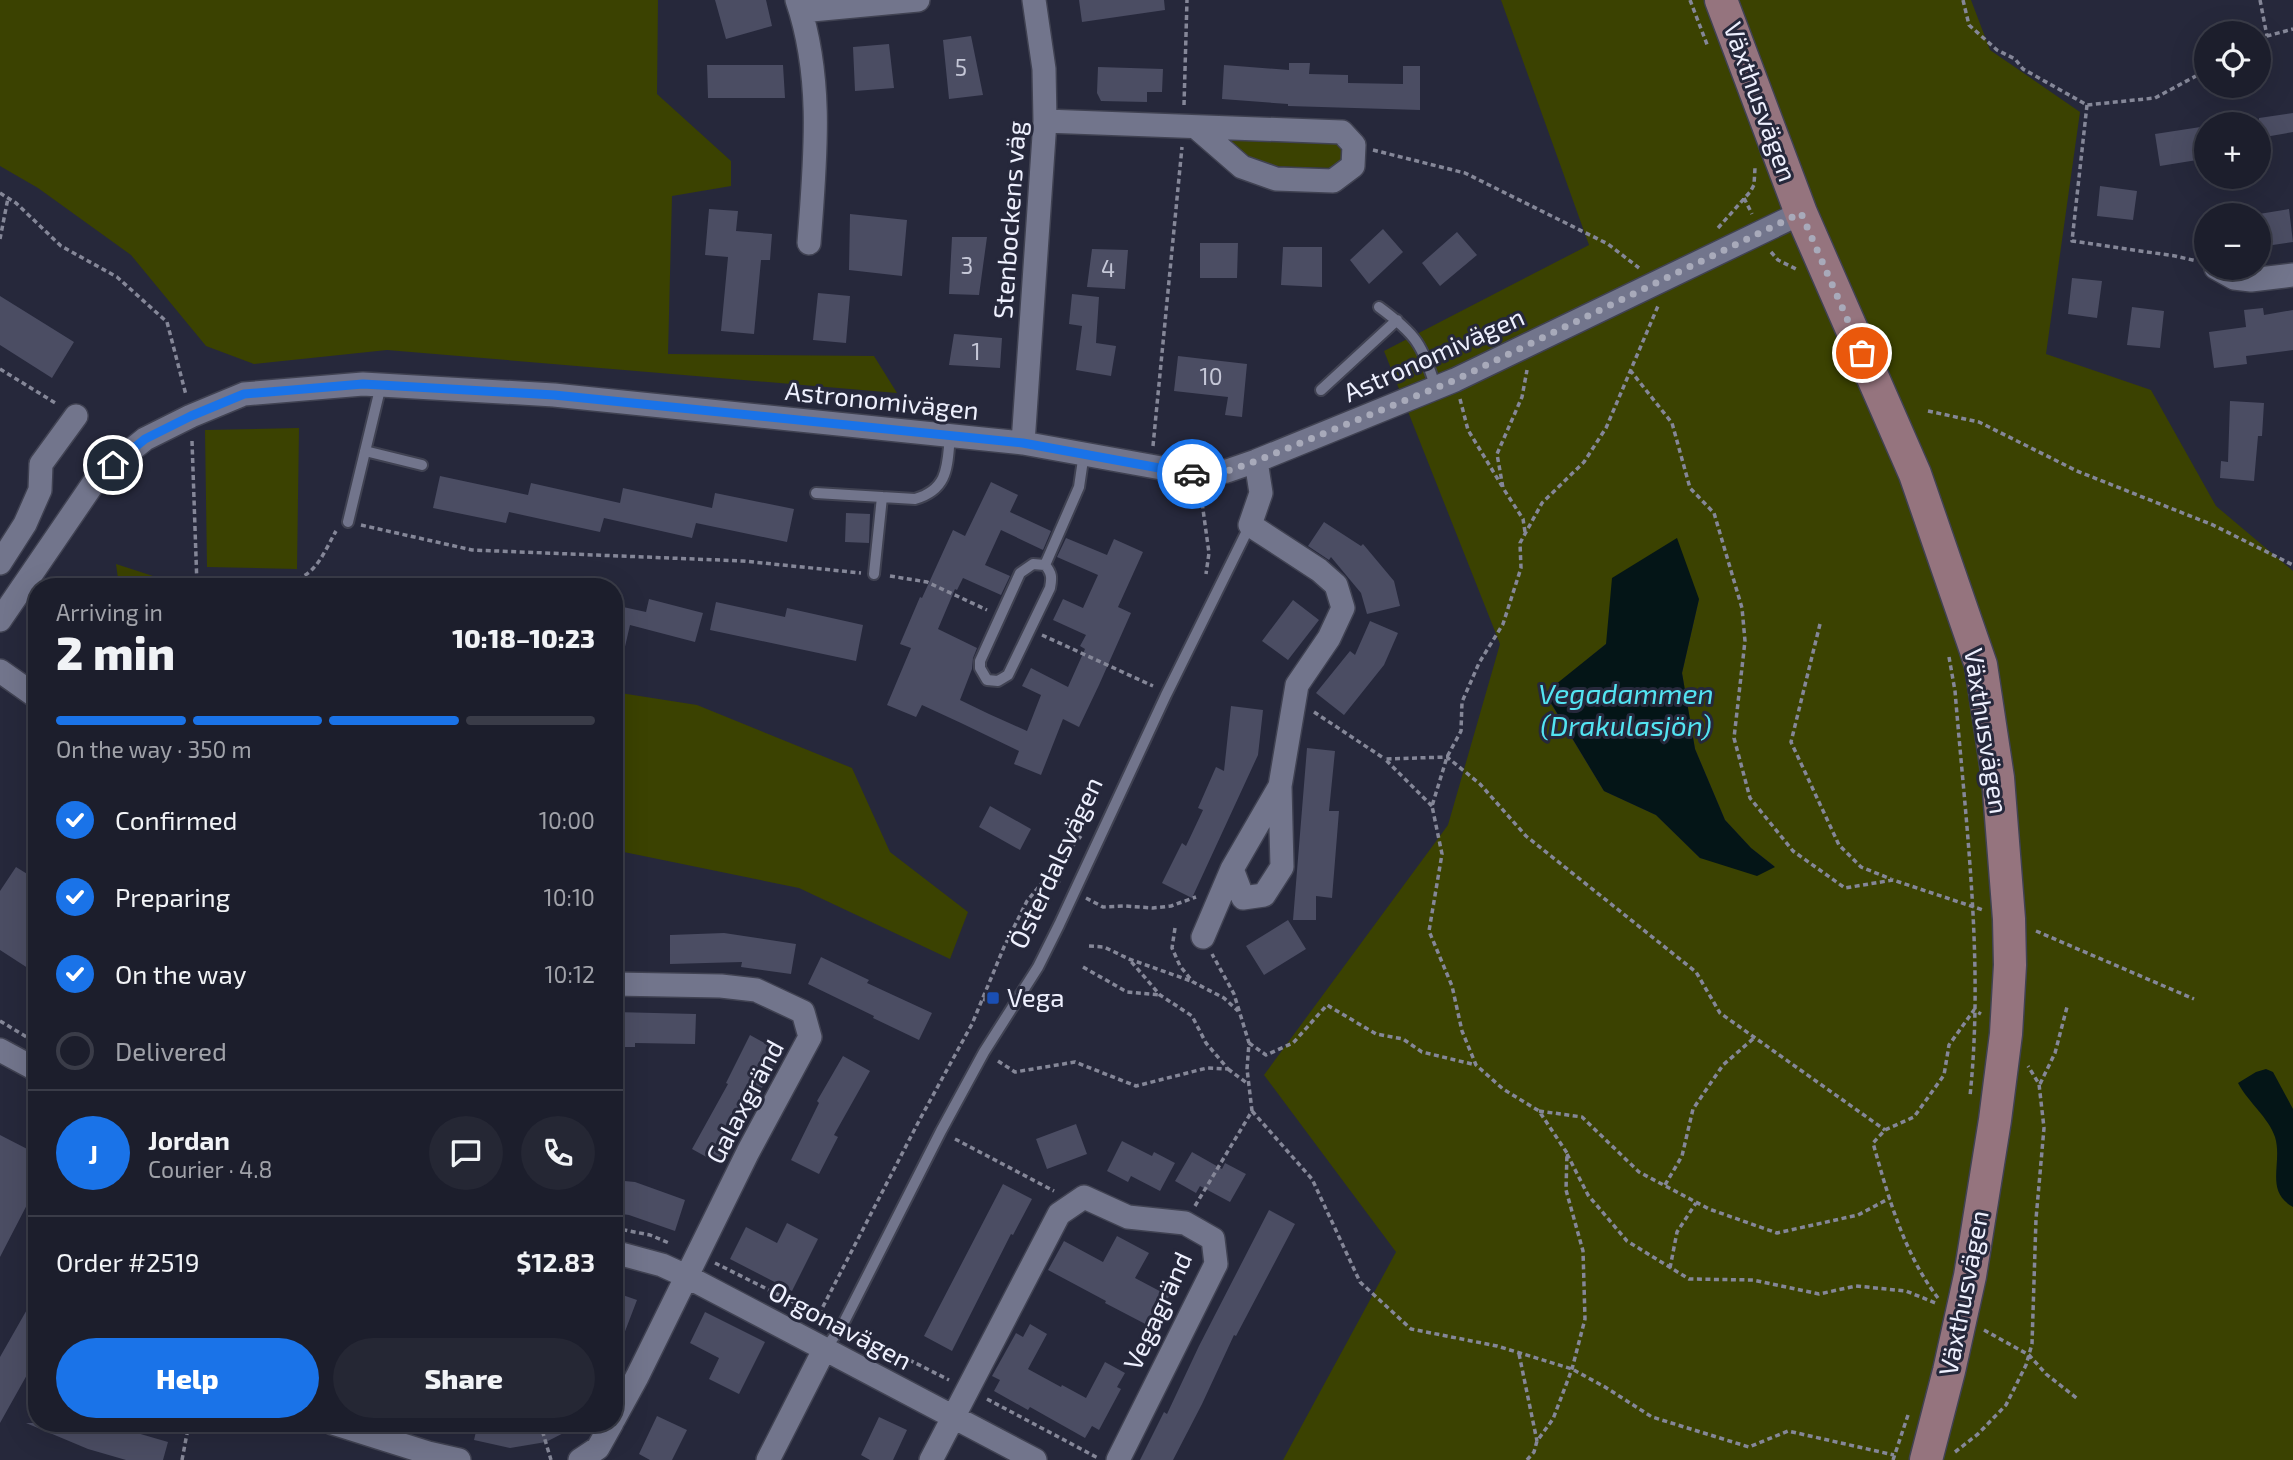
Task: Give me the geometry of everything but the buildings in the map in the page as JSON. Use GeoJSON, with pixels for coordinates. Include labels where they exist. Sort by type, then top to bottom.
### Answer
{"type":"FeatureCollection","features":[{"type":"Feature","properties":{"kind":"street"},"geometry":{"type":"LineString","coordinates":[[809,243],[815,164],[815,82],[799,6],[918,0]]}},
{"type":"Feature","properties":{"kind":"street","name":"Stenbockens väg"},"geometry":{"type":"LineString","coordinates":[[1023,443],[1045,121],[1044,69],[1034,0]]}},
{"type":"Feature","properties":{"kind":"street","name":"Växthusvägen"},"geometry":{"type":"LineString","coordinates":[[1721,0],[1801,213],[1915,474],[1980,665],[1998,778],[2010,919],[2006,1034],[1996,1120],[1972,1264],[1943,1312],[1949,1371],[1928,1457]]}},
{"type":"Feature","properties":{"kind":"street"},"geometry":{"type":"LineString","coordinates":[[1045,121],[1342,132],[1354,145],[1353,166],[1333,181],[1276,179],[1242,166],[1190,128]]}},
{"type":"Feature","properties":{"kind":"street","name":"Astronomivägen"},"geometry":{"type":"LineString","coordinates":[[29,578],[97,478],[145,439],[244,394],[363,384],[554,395],[1023,443],[1200,475],[1227,471],[1446,384],[1532,343],[1650,276],[1801,213]]}},
{"type":"Feature","properties":{"kind":"street"},"geometry":{"type":"LineString","coordinates":[[2271,278],[2293,275]]}},
{"type":"Feature","properties":{"kind":"street"},"geometry":{"type":"LineString","coordinates":[[0,563],[25,524],[40,490],[41,464],[76,416]]}},
{"type":"Feature","properties":{"kind":"street","name":"Österdalsvägen"},"geometry":{"type":"LineString","coordinates":[[1250,525],[1261,493],[1256,461]]}},
{"type":"Feature","properties":{"kind":"street"},"geometry":{"type":"LineString","coordinates":[[1229,876],[1242,898],[1264,895],[1282,867],[1280,786],[1297,685],[1329,638],[1343,608],[1336,586],[1319,570],[1250,525]]}},
{"type":"Feature","properties":{"kind":"street","name":"Astronomivägen"},"geometry":{"type":"LineString","coordinates":[[0,620],[28,579]]}},
{"type":"Feature","properties":{"kind":"street"},"geometry":{"type":"LineString","coordinates":[[0,671],[28,691]]}},
{"type":"Feature","properties":{"kind":"street"},"geometry":{"type":"LineString","coordinates":[[1203,937],[1229,876],[1280,786]]}},
{"type":"Feature","properties":{"kind":"street","name":"Galaxgränd"},"geometry":{"type":"LineString","coordinates":[[623,984],[722,986],[756,990],[803,1012],[810,1037],[754,1141],[623,1403]]}},
{"type":"Feature","properties":{"kind":"street"},"geometry":{"type":"LineString","coordinates":[[0,1050],[28,1065]]}},
{"type":"Feature","properties":{"kind":"street","name":"Vegagränd"},"geometry":{"type":"LineString","coordinates":[[1076,1202],[1084,1197],[1128,1217],[1185,1223],[1213,1239],[1216,1264],[1118,1460]]}},
{"type":"Feature","properties":{"kind":"street"},"geometry":{"type":"LineString","coordinates":[[931,1460],[1059,1214],[1076,1202]]}},
{"type":"Feature","properties":{"kind":"street","name":"Orgonavägen"},"geometry":{"type":"LineString","coordinates":[[623,1254],[662,1265],[686,1276],[1034,1460]]}},
{"type":"Feature","properties":{"kind":"street","name":"Österdalsvägen"},"geometry":{"type":"LineString","coordinates":[[768,1460],[814,1344]]}},
{"type":"Feature","properties":{"kind":"street"},"geometry":{"type":"LineString","coordinates":[[362,1432],[459,1460]]}},
{"type":"Feature","properties":{"kind":"street","name":"Galaxgränd"},"geometry":{"type":"LineString","coordinates":[[580,1460],[598,1448],[607,1432]]}},
{"type":"Feature","properties":{"kind":"lane"},"geometry":{"type":"LineString","coordinates":[[1379,307],[1416,338],[1426,359],[1446,384]]}},
{"type":"Feature","properties":{"kind":"lane"},"geometry":{"type":"LineString","coordinates":[[1321,390],[1397,320]]}},
{"type":"Feature","properties":{"kind":"lane"},"geometry":{"type":"LineString","coordinates":[[345,521],[382,385]]}},
{"type":"Feature","properties":{"kind":"lane"},"geometry":{"type":"LineString","coordinates":[[816,493],[915,499],[934,490],[946,472],[950,436]]}},
{"type":"Feature","properties":{"kind":"lane"},"geometry":{"type":"LineString","coordinates":[[365,451],[422,465]]}},
{"type":"Feature","properties":{"kind":"lane"},"geometry":{"type":"LineString","coordinates":[[1045,565],[1079,486],[1084,453]]}},
{"type":"Feature","properties":{"kind":"lane"},"geometry":{"type":"LineString","coordinates":[[874,574],[882,497]]}},
{"type":"Feature","properties":{"kind":"lane","name":"Österdalsvägen"},"geometry":{"type":"LineString","coordinates":[[814,1344],[842,1326],[984,1052],[1038,967],[1166,695],[1250,525]]}},
{"type":"Feature","properties":{"kind":"lane"},"geometry":{"type":"LineString","coordinates":[[1033,564],[1045,565],[1052,577],[1050,588],[1008,675],[998,681],[987,680],[980,668],[980,661],[1020,573],[1033,564]]}},
{"type":"Feature","properties":{"kind":"path"},"geometry":{"type":"LineString","coordinates":[[1151,466],[1190,128],[1187,0]]}},
{"type":"Feature","properties":{"kind":"path"},"geometry":{"type":"LineString","coordinates":[[1690,0],[1710,51]]}},
{"type":"Feature","properties":{"kind":"path"},"geometry":{"type":"LineString","coordinates":[[1963,0],[1969,26],[1997,50],[2015,59],[2023,69],[2087,105],[2155,98],[2194,76]]}},
{"type":"Feature","properties":{"kind":"path"},"geometry":{"type":"LineString","coordinates":[[2260,0],[2264,21]]}},
{"type":"Feature","properties":{"kind":"path"},"geometry":{"type":"LineString","coordinates":[[2271,35],[2293,29]]}},
{"type":"Feature","properties":{"kind":"path"},"geometry":{"type":"LineString","coordinates":[[2087,105],[2071,241],[2194,260]]}},
{"type":"Feature","properties":{"kind":"path"},"geometry":{"type":"LineString","coordinates":[[1354,145],[1465,173],[1608,244],[1666,288],[1606,428],[1584,462],[1542,503],[1520,543],[1521,568],[1503,624],[1479,663],[1462,702],[1461,731],[1447,757],[1432,806],[1442,854],[1429,932],[1452,986],[1462,1031],[1476,1065],[1503,1089],[1539,1111],[1582,1117],[1639,1172],[1709,1209],[1777,1233],[1858,1215],[1890,1198]]}},
{"type":"Feature","properties":{"kind":"path"},"geometry":{"type":"LineString","coordinates":[[1717,229],[1754,185],[1755,169],[1752,159]]}},
{"type":"Feature","properties":{"kind":"path"},"geometry":{"type":"LineString","coordinates":[[0,193],[16,203],[61,246],[117,277],[167,322],[191,416],[195,578]]}},
{"type":"Feature","properties":{"kind":"path"},"geometry":{"type":"LineString","coordinates":[[0,239],[8,198]]}},
{"type":"Feature","properties":{"kind":"path"},"geometry":{"type":"LineString","coordinates":[[1768,247],[1778,260],[1799,271]]}},
{"type":"Feature","properties":{"kind":"path"},"geometry":{"type":"LineString","coordinates":[[1629,275],[1650,276]]}},
{"type":"Feature","properties":{"kind":"path"},"geometry":{"type":"LineString","coordinates":[[1503,488],[1497,454],[1521,397],[1532,343]]}},
{"type":"Feature","properties":{"kind":"path"},"geometry":{"type":"LineString","coordinates":[[0,369],[76,416]]}},
{"type":"Feature","properties":{"kind":"path"},"geometry":{"type":"LineString","coordinates":[[1630,370],[1672,423],[1690,488],[1714,513],[1742,608],[1745,641],[1734,738],[1750,798],[1793,851],[1844,888],[1893,880]]}},
{"type":"Feature","properties":{"kind":"path"},"geometry":{"type":"LineString","coordinates":[[1446,384],[1468,430],[1523,519],[1525,534]]}},
{"type":"Feature","properties":{"kind":"path"},"geometry":{"type":"LineString","coordinates":[[1928,411],[1979,422],[2077,471],[2213,525],[2293,565]]}},
{"type":"Feature","properties":{"kind":"path"},"geometry":{"type":"LineString","coordinates":[[1200,475],[1209,553],[1207,573],[1201,585]]}},
{"type":"Feature","properties":{"kind":"path"},"geometry":{"type":"LineString","coordinates":[[303,578],[314,568],[345,521],[472,550],[743,561],[874,574],[927,582],[999,616]]}},
{"type":"Feature","properties":{"kind":"path"},"geometry":{"type":"LineString","coordinates":[[1820,624],[1791,742],[1839,845],[1861,867],[2010,919],[2194,999]]}},
{"type":"Feature","properties":{"kind":"path"},"geometry":{"type":"LineString","coordinates":[[1030,630],[1156,687]]}},
{"type":"Feature","properties":{"kind":"path"},"geometry":{"type":"LineString","coordinates":[[1948,653],[1955,691],[1972,906],[1975,1049],[1969,1102]]}},
{"type":"Feature","properties":{"kind":"path"},"geometry":{"type":"LineString","coordinates":[[1294,698],[1385,759],[1432,806]]}},
{"type":"Feature","properties":{"kind":"path"},"geometry":{"type":"LineString","coordinates":[[1385,759],[1447,757],[1480,784],[1526,836],[1696,972],[1720,1013],[1885,1130]]}},
{"type":"Feature","properties":{"kind":"path"},"geometry":{"type":"LineString","coordinates":[[814,1344],[820,1315],[920,1119],[972,1024],[1004,947],[1027,901],[1085,830]]}},
{"type":"Feature","properties":{"kind":"path"},"geometry":{"type":"LineString","coordinates":[[1048,875],[1102,907],[1153,908],[1187,901],[1229,876]]}},
{"type":"Feature","properties":{"kind":"path"},"geometry":{"type":"LineString","coordinates":[[1175,928],[1172,948],[1180,966],[1193,982]]}},
{"type":"Feature","properties":{"kind":"path"},"geometry":{"type":"LineString","coordinates":[[1203,937],[1234,994],[1249,1043],[1247,1069],[1252,1111],[1312,1180],[1360,1282],[1411,1329],[1497,1346],[1572,1369],[1652,1416],[1749,1447],[1788,1431],[1894,1457],[1928,1457],[1978,1434],[2006,1405],[2026,1366],[2032,1343],[2036,1219],[2044,1128],[2039,1084],[2022,1055],[1996,1023],[1974,1010]]}},
{"type":"Feature","properties":{"kind":"path"},"geometry":{"type":"LineString","coordinates":[[1088,946],[1104,947],[1193,982],[1224,998],[1239,1013]]}},
{"type":"Feature","properties":{"kind":"path"},"geometry":{"type":"LineString","coordinates":[[1129,958],[1160,995],[1192,1016],[1206,1043],[1227,1069],[1249,1085]]}},
{"type":"Feature","properties":{"kind":"path"},"geometry":{"type":"LineString","coordinates":[[1083,967],[1126,992],[1160,995]]}},
{"type":"Feature","properties":{"kind":"path"},"geometry":{"type":"LineString","coordinates":[[983,999],[997,1004]]}},
{"type":"Feature","properties":{"kind":"path"},"geometry":{"type":"LineString","coordinates":[[1249,1043],[1266,1055],[1293,1043],[1327,1005],[1376,1034],[1403,1039],[1422,1052],[1476,1065]]}},
{"type":"Feature","properties":{"kind":"path"},"geometry":{"type":"LineString","coordinates":[[2039,1084],[2055,1053],[2067,1007]]}},
{"type":"Feature","properties":{"kind":"path"},"geometry":{"type":"LineString","coordinates":[[1943,1312],[1943,1306],[1925,1282],[1899,1225],[1872,1143],[1885,1130],[1914,1118],[1944,1075],[1949,1045],[1974,1010]]}},
{"type":"Feature","properties":{"kind":"path"},"geometry":{"type":"LineString","coordinates":[[0,1021],[28,1038]]}},
{"type":"Feature","properties":{"kind":"path"},"geometry":{"type":"LineString","coordinates":[[1665,1185],[1682,1156],[1693,1110],[1723,1065],[1754,1038]]}},
{"type":"Feature","properties":{"kind":"path"},"geometry":{"type":"LineString","coordinates":[[984,1052],[1016,1072],[1075,1062],[1136,1086],[1207,1068],[1227,1069]]}},
{"type":"Feature","properties":{"kind":"path"},"geometry":{"type":"LineString","coordinates":[[1185,1223],[1252,1111]]}},
{"type":"Feature","properties":{"kind":"path"},"geometry":{"type":"LineString","coordinates":[[1539,1111],[1567,1153],[1588,1195],[1627,1241],[1689,1279],[1753,1280],[1819,1294],[1856,1286],[1906,1291],[2029,1355],[2046,1374],[2079,1401]]}},
{"type":"Feature","properties":{"kind":"path"},"geometry":{"type":"LineString","coordinates":[[920,1119],[1076,1202]]}},
{"type":"Feature","properties":{"kind":"path"},"geometry":{"type":"LineString","coordinates":[[1527,1460],[1553,1419],[1572,1369],[1585,1319],[1583,1251],[1566,1190],[1567,1153]]}},
{"type":"Feature","properties":{"kind":"path"},"geometry":{"type":"LineString","coordinates":[[1670,1268],[1677,1232],[1696,1202]]}},
{"type":"Feature","properties":{"kind":"path"},"geometry":{"type":"LineString","coordinates":[[1939,1286],[1937,1297],[1943,1312]]}},
{"type":"Feature","properties":{"kind":"path"},"geometry":{"type":"LineString","coordinates":[[1518,1353],[1530,1398],[1537,1441]]}},
{"type":"Feature","properties":{"kind":"path"},"geometry":{"type":"LineString","coordinates":[[1894,1457],[1910,1409]]}},
{"type":"Feature","properties":{"kind":"path"},"geometry":{"type":"LineString","coordinates":[[182,1460],[187,1432]]}},
{"type":"Feature","properties":{"kind":"path"},"geometry":{"type":"LineString","coordinates":[[543,1432],[551,1460]]}},
{"type":"Feature","properties":{"kind":"green space"},"geometry":{"type":"Polygon","coordinates":[[[0,0],[658,0],[657,94],[731,161],[731,186],[672,196],[668,354],[874,356],[897,393],[387,350],[254,364],[206,346],[131,255],[38,188],[0,166],[0,0]]]}},
{"type":"Feature","properties":{"kind":"green space"},"geometry":{"type":"Polygon","coordinates":[[[1501,0],[1971,0],[1990,50],[2080,112],[2046,354],[2151,390],[2216,506],[2293,571],[2293,1460],[1283,1460],[1396,1252],[1264,1075],[1448,825],[1500,644],[1384,351],[1589,245],[1501,0]],[[1699,599],[1606,644],[1545,694],[1604,791],[1656,815],[1700,858],[1774,866],[1751,848],[1725,820],[1695,749],[1682,673],[1699,599]]]}},
{"type":"Feature","properties":{"kind":"green space"},"geometry":{"type":"Polygon","coordinates":[[[1234,136],[1339,138],[1348,161],[1333,168],[1257,166],[1230,144],[1230,139],[1234,136]]]}},
{"type":"Feature","properties":{"kind":"green space"},"geometry":{"type":"Polygon","coordinates":[[[299,428],[297,569],[207,567],[205,430],[299,428]]]}},
{"type":"Feature","properties":{"kind":"green space"},"geometry":{"type":"Polygon","coordinates":[[[116,564],[156,578],[118,578],[116,564]]]}},
{"type":"Feature","properties":{"kind":"green space"},"geometry":{"type":"Polygon","coordinates":[[[623,693],[697,705],[852,768],[890,852],[968,912],[950,959],[799,888],[623,852],[623,693]]]}},
{"type":"Feature","properties":{"kind":"water","name":"Vegadammen (Drakulasjön)"},"geometry":{"type":"Polygon","coordinates":[[[1677,538],[1699,599],[1682,673],[1695,749],[1725,820],[1751,848],[1775,867],[1757,876],[1700,858],[1656,815],[1604,791],[1545,693],[1606,644],[1612,578],[1677,538]]]}},
{"type":"Feature","properties":{"kind":"water"},"geometry":{"type":"Polygon","coordinates":[[[2266,1069],[2273,1072],[2293,1109],[2293,1207],[2279,1193],[2276,1176],[2277,1147],[2272,1130],[2238,1083],[2266,1069]]]}},
{"type":"Feature","properties":{"kind":"way so far"},"geometry":{"type":"LineString","coordinates":[[1192,474],[1227,471],[1256,461],[1455,380],[1801,213],[1862,353]]}},
{"type":"Feature","properties":{"kind":"place","name":"Vega"},"geometry":{"type":"Point","coordinates":[993,998]}},
{"type":"Feature","properties":{"kind":"route"},"geometry":{"type":"LineString","coordinates":[[113,465],[145,439],[244,394],[363,384],[554,395],[1023,443],[1192,474]]}}]}
